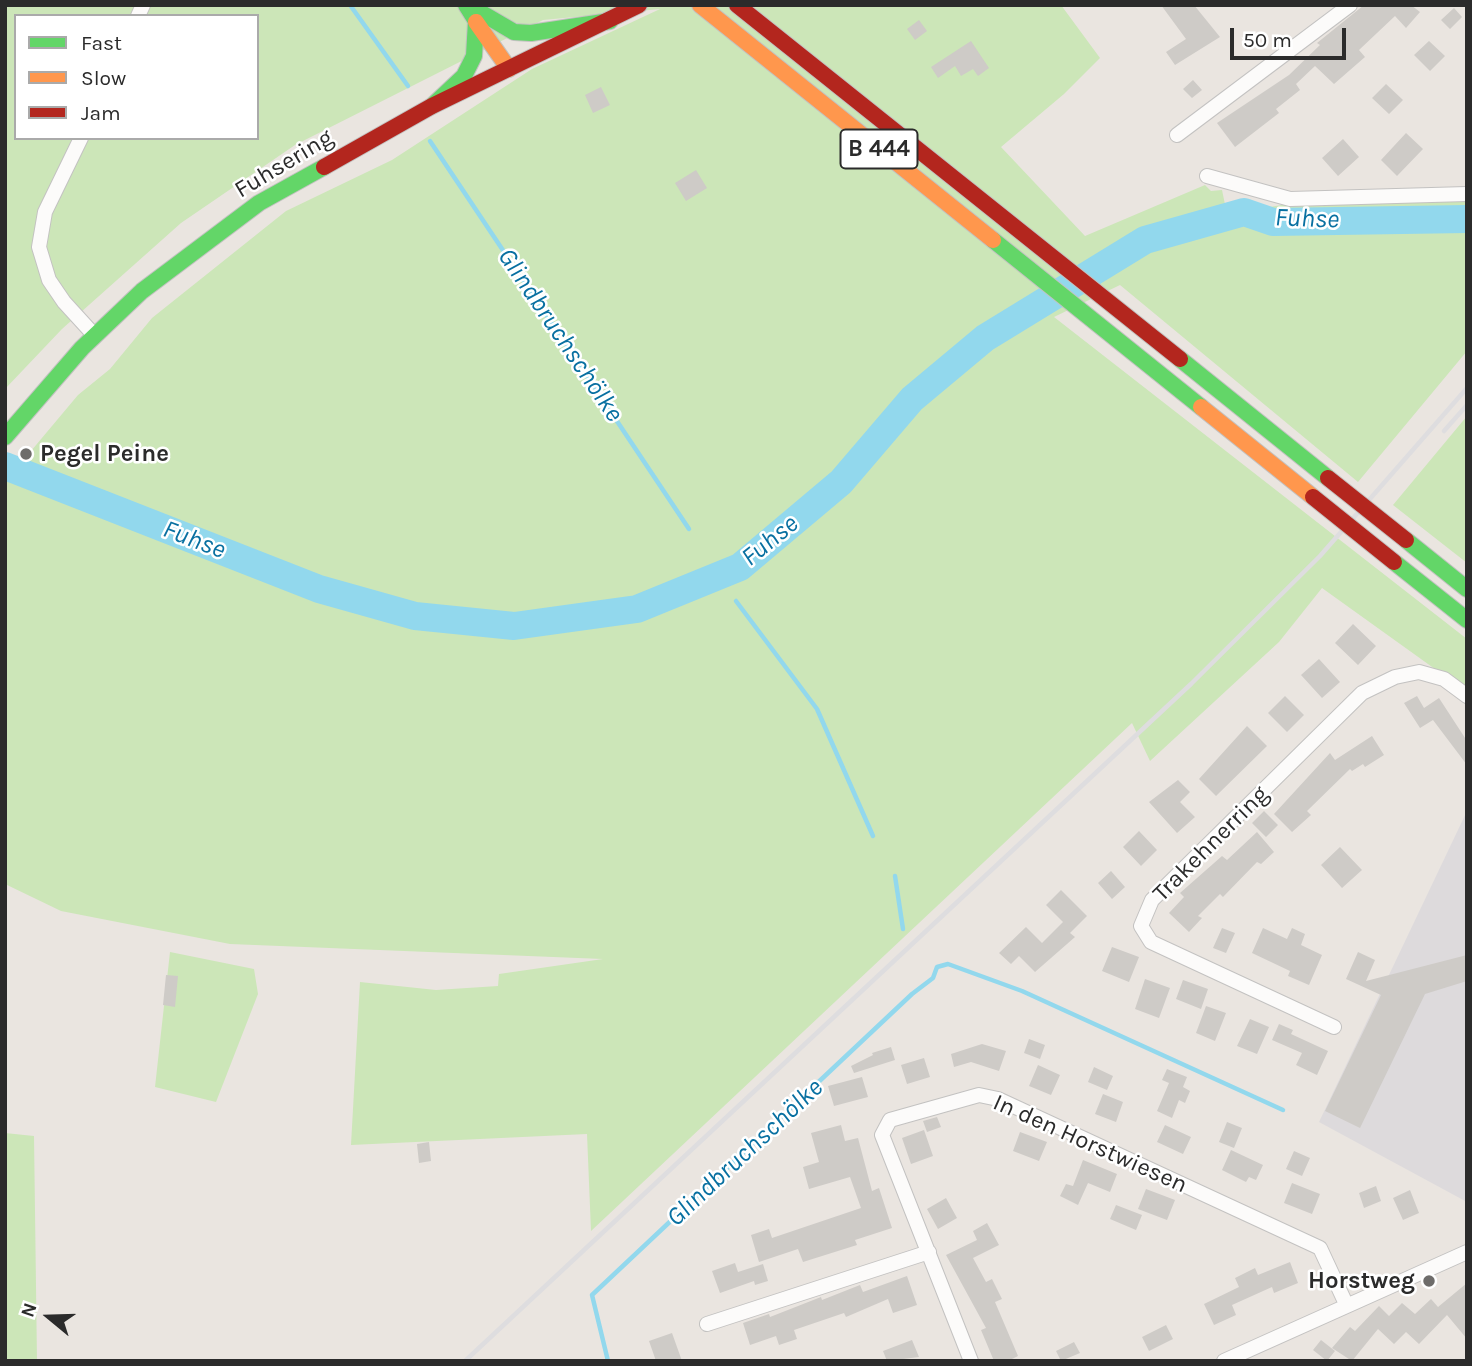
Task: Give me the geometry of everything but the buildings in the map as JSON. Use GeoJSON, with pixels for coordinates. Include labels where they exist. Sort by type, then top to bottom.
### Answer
{"type":"FeatureCollection","features":[{"type":"Feature","properties":{"kind":"main road"},"geometry":{"type":"LineString","coordinates":[[467,5],[509,69]]}},
{"type":"Feature","properties":{"kind":"main road"},"geometry":{"type":"LineString","coordinates":[[467,5],[500,26],[531,33],[610,21]]}},
{"type":"Feature","properties":{"kind":"main road","name":"Fuhsering"},"geometry":{"type":"LineString","coordinates":[[5,437],[95,336],[142,291],[259,203],[432,106],[639,5]]}},
{"type":"Feature","properties":{"kind":"main road","name":"B 444"},"geometry":{"type":"LineString","coordinates":[[700,5],[1467,620]]}},
{"type":"Feature","properties":{"kind":"main road","name":"B 444"},"geometry":{"type":"LineString","coordinates":[[737,5],[1467,589]]}},
{"type":"Feature","properties":{"kind":"main road"},"geometry":{"type":"LineString","coordinates":[[432,106],[464,76],[470,66],[477,44],[475,21]]}},
{"type":"Feature","properties":{"kind":"main road"},"geometry":{"type":"LineString","coordinates":[[500,26],[511,51],[509,69]]}},
{"type":"Feature","properties":{"kind":"street"},"geometry":{"type":"LineString","coordinates":[[1177,135],[1350,5]]}},
{"type":"Feature","properties":{"kind":"street"},"geometry":{"type":"LineString","coordinates":[[80,140],[45,212],[39,247],[49,280],[64,302],[95,336]]}},
{"type":"Feature","properties":{"kind":"street"},"geometry":{"type":"LineString","coordinates":[[1207,176],[1290,199],[1467,194]]}},
{"type":"Feature","properties":{"kind":"street","name":"Trakehnerring"},"geometry":{"type":"LineString","coordinates":[[1334,1027],[1151,942],[1141,926],[1144,917],[1152,900],[1362,693],[1395,677],[1419,672],[1444,679],[1467,696]]}},
{"type":"Feature","properties":{"kind":"street","name":"In den Horstwiesen"},"geometry":{"type":"LineString","coordinates":[[971,1361],[882,1135],[890,1120],[979,1095],[998,1099],[1320,1248],[1346,1304]]}},
{"type":"Feature","properties":{"kind":"street"},"geometry":{"type":"LineString","coordinates":[[707,1324],[929,1252]]}},
{"type":"Feature","properties":{"kind":"street"},"geometry":{"type":"LineString","coordinates":[[1224,1361],[1467,1252]]}},
{"type":"Feature","properties":{"kind":"shaded area"},"geometry":{"type":"Polygon","coordinates":[[[1467,811],[1467,1202],[1319,1122],[1467,811]]]}},
{"type":"Feature","properties":{"kind":"green space"},"geometry":{"type":"Polygon","coordinates":[[[5,5],[1061,5],[1100,58],[1064,94],[1001,147],[1085,236],[1205,185],[1211,191],[1222,190],[1227,214],[1288,204],[1467,200],[1467,351],[1358,482],[1120,285],[1054,317],[1467,639],[1467,692],[1322,588],[1279,642],[1150,761],[1132,723],[591,1231],[587,1134],[351,1145],[360,982],[436,990],[498,986],[499,974],[603,959],[230,944],[61,911],[5,884],[5,482],[78,395],[110,369],[152,318],[286,211],[392,160],[532,69],[660,9],[543,20],[295,145],[181,223],[62,329],[5,389],[5,5]]]}},
{"type":"Feature","properties":{"kind":"green space"},"geometry":{"type":"Polygon","coordinates":[[[1467,416],[1467,563],[1393,505],[1467,416]]]}},
{"type":"Feature","properties":{"kind":"green space"},"geometry":{"type":"Polygon","coordinates":[[[170,952],[254,969],[258,994],[216,1102],[155,1087],[170,952]]]}},
{"type":"Feature","properties":{"kind":"green space"},"geometry":{"type":"Polygon","coordinates":[[[5,1133],[34,1136],[37,1361],[5,1361],[5,1133]]]}},
{"type":"Feature","properties":{"kind":"waterway","name":"Glindbruchschölke"},"geometry":{"type":"LineString","coordinates":[[350,5],[408,86]]}},
{"type":"Feature","properties":{"kind":"waterway","name":"Glindbruchschölke"},"geometry":{"type":"LineString","coordinates":[[430,141],[689,529]]}},
{"type":"Feature","properties":{"kind":"waterway","name":"Fuhse"},"geometry":{"type":"LineString","coordinates":[[5,466],[319,589],[415,616],[514,626],[637,609],[740,567],[841,482],[912,399],[985,338],[1145,240],[1244,212],[1273,222],[1467,219]]}},
{"type":"Feature","properties":{"kind":"waterway","name":"Glindbruchschölke"},"geometry":{"type":"LineString","coordinates":[[736,601],[817,709],[873,836]]}},
{"type":"Feature","properties":{"kind":"waterway","name":"Glindbruchschölke"},"geometry":{"type":"LineString","coordinates":[[895,876],[903,929]]}},
{"type":"Feature","properties":{"kind":"waterway"},"geometry":{"type":"LineString","coordinates":[[937,967],[948,964],[1022,991],[1283,1110]]}},
{"type":"Feature","properties":{"kind":"waterway","name":"Glindbruchschölke"},"geometry":{"type":"LineString","coordinates":[[608,1361],[592,1295],[912,994],[933,978],[937,967]]}},
{"type":"Feature","properties":{"kind":"railway"},"geometry":{"type":"LineString","coordinates":[[465,1361],[1191,684],[1320,556],[1467,388]]}},
{"type":"Feature","properties":{"kind":"railway"},"geometry":{"type":"LineString","coordinates":[[1444,431],[1467,405]]}},
{"type":"Feature","properties":{"kind":"traffic: fast"},"geometry":{"type":"LineString","coordinates":[[432,106],[464,76],[474,56],[476,21],[466,5]]}},
{"type":"Feature","properties":{"kind":"traffic: fast"},"geometry":{"type":"LineString","coordinates":[[468,5],[514,32],[531,33],[610,21]]}},
{"type":"Feature","properties":{"kind":"traffic: fast"},"geometry":{"type":"LineString","coordinates":[[5,437],[82,348],[142,291],[259,203],[324,167]]}},
{"type":"Feature","properties":{"kind":"traffic: fast"},"geometry":{"type":"LineString","coordinates":[[993,240],[1201,407]]}},
{"type":"Feature","properties":{"kind":"traffic: fast"},"geometry":{"type":"LineString","coordinates":[[1180,359],[1328,478]]}},
{"type":"Feature","properties":{"kind":"traffic: fast"},"geometry":{"type":"LineString","coordinates":[[1406,540],[1467,589]]}},
{"type":"Feature","properties":{"kind":"traffic: fast"},"geometry":{"type":"LineString","coordinates":[[1394,562],[1467,620]]}},
{"type":"Feature","properties":{"kind":"traffic: slow"},"geometry":{"type":"LineString","coordinates":[[700,5],[993,240]]}},
{"type":"Feature","properties":{"kind":"traffic: slow"},"geometry":{"type":"LineString","coordinates":[[476,22],[509,69]]}},
{"type":"Feature","properties":{"kind":"traffic: slow"},"geometry":{"type":"LineString","coordinates":[[1201,407],[1313,497]]}},
{"type":"Feature","properties":{"kind":"traffic: jam"},"geometry":{"type":"LineString","coordinates":[[324,167],[432,106],[639,5]]}},
{"type":"Feature","properties":{"kind":"traffic: jam"},"geometry":{"type":"LineString","coordinates":[[737,5],[1180,359]]}},
{"type":"Feature","properties":{"kind":"traffic: jam"},"geometry":{"type":"LineString","coordinates":[[1328,478],[1406,540]]}},
{"type":"Feature","properties":{"kind":"traffic: jam"},"geometry":{"type":"LineString","coordinates":[[1313,497],[1394,562]]}},
{"type":"Feature","properties":{"kind":"place","name":"Pegel Peine"},"geometry":{"type":"Point","coordinates":[26,454]}},
{"type":"Feature","properties":{"kind":"place","name":"Horstweg"},"geometry":{"type":"Point","coordinates":[1429,1281]}}]}
